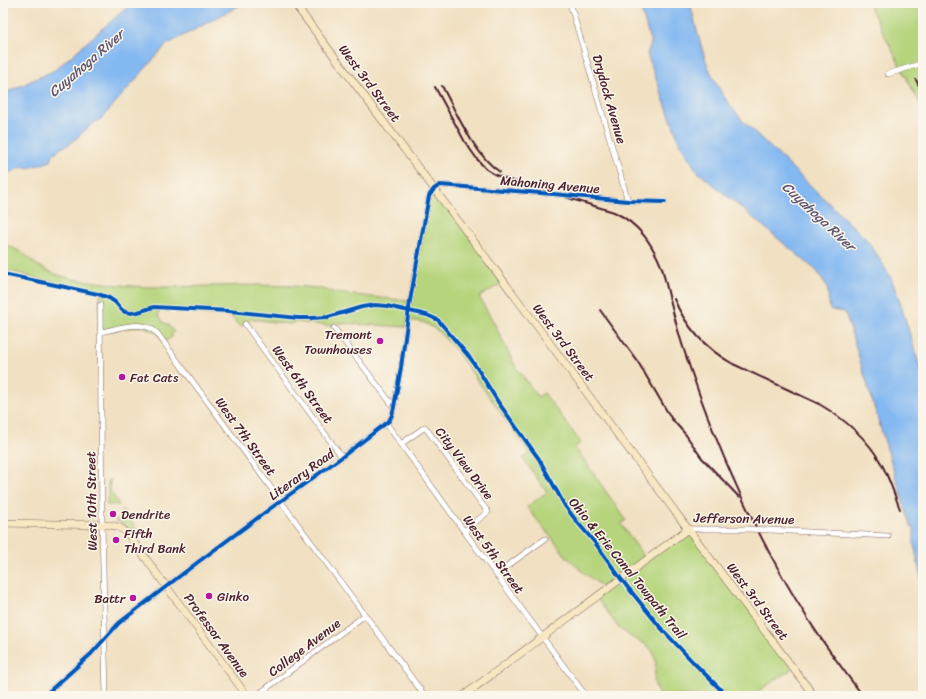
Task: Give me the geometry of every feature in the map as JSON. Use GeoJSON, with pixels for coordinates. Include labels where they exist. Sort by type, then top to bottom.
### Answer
{"type":"FeatureCollection","features":[{"type":"Feature","properties":{"kind":"street","name":"West 3rd Street"},"geometry":{"type":"LineString","coordinates":[[294,3],[814,696]]}},
{"type":"Feature","properties":{"kind":"street","name":"Drydock Avenue"},"geometry":{"type":"LineString","coordinates":[[570,3],[628,201]]}},
{"type":"Feature","properties":{"kind":"street"},"geometry":{"type":"LineString","coordinates":[[888,74],[923,63]]}},
{"type":"Feature","properties":{"kind":"street","name":"Mahoning Avenue"},"geometry":{"type":"LineString","coordinates":[[434,189],[440,185],[628,201],[665,202]]}},
{"type":"Feature","properties":{"kind":"street","name":"Literary Road"},"geometry":{"type":"LineString","coordinates":[[44,696],[91,654],[120,623],[280,501],[342,457],[389,421],[394,407],[407,318],[429,196],[434,189]]}},
{"type":"Feature","properties":{"kind":"street","name":"West 10th Street"},"geometry":{"type":"LineString","coordinates":[[100,305],[102,525],[106,639],[106,696]]}},
{"type":"Feature","properties":{"kind":"street","name":"West 6th Street"},"geometry":{"type":"LineString","coordinates":[[245,324],[342,457]]}},
{"type":"Feature","properties":{"kind":"street","name":"West 7th Street"},"geometry":{"type":"LineString","coordinates":[[100,332],[136,325],[150,328],[158,333],[280,501],[425,696]]}},
{"type":"Feature","properties":{"kind":"street"},"geometry":{"type":"LineString","coordinates":[[334,328],[394,407]]}},
{"type":"Feature","properties":{"kind":"street","name":"West 5th Street"},"geometry":{"type":"LineString","coordinates":[[386,423],[586,696]]}},
{"type":"Feature","properties":{"kind":"street","name":"City View Drive"},"geometry":{"type":"LineString","coordinates":[[401,444],[425,427],[488,512],[464,531]]}},
{"type":"Feature","properties":{"kind":"street","name":"Professor Avenue"},"geometry":{"type":"LineString","coordinates":[[3,523],[102,525],[119,527],[127,532],[247,696]]}},
{"type":"Feature","properties":{"kind":"street","name":"Jefferson Avenue"},"geometry":{"type":"LineString","coordinates":[[463,696],[688,529],[747,529],[888,536]]}},
{"type":"Feature","properties":{"kind":"street"},"geometry":{"type":"LineString","coordinates":[[496,574],[545,539]]}},
{"type":"Feature","properties":{"kind":"street","name":"College Avenue"},"geometry":{"type":"LineString","coordinates":[[256,696],[365,615]]}},
{"type":"Feature","properties":{"kind":"green space"},"geometry":{"type":"Polygon","coordinates":[[[868,3],[923,3],[923,110],[868,3]]]}},
{"type":"Feature","properties":{"kind":"green space"},"geometry":{"type":"Polygon","coordinates":[[[434,189],[504,282],[479,297],[494,323],[514,364],[538,397],[544,393],[581,443],[575,447],[626,520],[621,524],[646,560],[688,529],[793,668],[751,696],[660,696],[654,682],[656,662],[653,652],[647,645],[631,637],[618,627],[596,597],[606,589],[584,573],[566,556],[527,507],[547,492],[523,459],[530,453],[455,349],[438,331],[423,322],[407,320],[406,327],[339,323],[335,325],[334,328],[333,326],[296,322],[289,324],[252,319],[240,327],[231,316],[158,310],[158,315],[174,332],[171,334],[173,336],[164,342],[157,333],[143,326],[100,332],[100,294],[105,296],[106,293],[39,279],[3,269],[3,243],[23,253],[37,265],[55,274],[72,279],[147,287],[256,285],[292,286],[318,288],[336,293],[410,301],[429,196],[434,189]]]}},
{"type":"Feature","properties":{"kind":"green space"},"geometry":{"type":"Polygon","coordinates":[[[110,479],[110,491],[119,505],[107,505],[108,480],[110,479]]]}},
{"type":"Feature","properties":{"kind":"green space"},"geometry":{"type":"Polygon","coordinates":[[[123,510],[138,531],[132,533],[123,524],[115,521],[122,516],[120,512],[123,510]]]}},
{"type":"Feature","properties":{"kind":"water","name":"Cuyahoga River"},"geometry":{"type":"Polygon","coordinates":[[[132,3],[244,3],[166,45],[101,119],[91,125],[70,144],[53,154],[51,161],[32,167],[20,168],[13,172],[3,172],[3,94],[55,70],[132,3]]]}},
{"type":"Feature","properties":{"kind":"water","name":"Cuyahoga River"},"geometry":{"type":"Polygon","coordinates":[[[639,3],[690,3],[708,66],[717,85],[729,103],[742,120],[866,239],[891,278],[901,305],[923,378],[923,590],[914,544],[914,528],[911,527],[845,312],[830,310],[827,286],[817,271],[697,171],[680,144],[647,54],[651,43],[639,3]]]}},
{"type":"Feature","properties":{"kind":"railway"},"geometry":{"type":"LineString","coordinates":[[916,80],[923,93]]}},
{"type":"Feature","properties":{"kind":"railway"},"geometry":{"type":"LineString","coordinates":[[442,86],[474,145],[491,165],[500,172]]}},
{"type":"Feature","properties":{"kind":"railway"},"geometry":{"type":"LineString","coordinates":[[435,87],[465,142],[486,169],[506,179],[614,212],[631,222],[649,242],[662,268],[678,330],[696,385],[738,489],[771,555],[808,619],[863,696]]}},
{"type":"Feature","properties":{"kind":"railway"},"geometry":{"type":"LineString","coordinates":[[674,299],[684,319],[691,328],[706,344],[723,358],[819,404],[854,429],[869,445],[881,463],[900,509]]}},
{"type":"Feature","properties":{"kind":"railway"},"geometry":{"type":"LineString","coordinates":[[600,310],[638,362],[671,418],[686,435],[701,457],[739,497]]}},
{"type":"Feature","properties":{"kind":"cycle path"},"geometry":{"type":"LineString","coordinates":[[44,696],[91,654],[119,623],[198,562],[389,421],[394,407],[410,301],[429,196],[434,189],[440,185],[628,201],[665,202]]}},
{"type":"Feature","properties":{"kind":"cycle path","name":"Ohio & Erie Canal Towpath Trail"},"geometry":{"type":"LineString","coordinates":[[3,274],[98,294],[109,298],[125,312],[131,313],[154,307],[229,311],[311,318],[328,317],[362,307],[375,305],[387,306],[427,315],[438,320],[471,359],[498,402],[539,459],[565,506],[596,544],[621,579],[660,627],[727,696]]}},
{"type":"Feature","properties":{"kind":"place","name":"Tremont Townhouses"},"geometry":{"type":"Point","coordinates":[380,341]}},
{"type":"Feature","properties":{"kind":"place","name":"Fat Cats"},"geometry":{"type":"Point","coordinates":[122,377]}},
{"type":"Feature","properties":{"kind":"place","name":"Dendrite"},"geometry":{"type":"Point","coordinates":[113,514]}},
{"type":"Feature","properties":{"kind":"place","name":"Fifth Third Bank"},"geometry":{"type":"Point","coordinates":[116,540]}},
{"type":"Feature","properties":{"kind":"place","name":"Ginko"},"geometry":{"type":"Point","coordinates":[209,596]}},
{"type":"Feature","properties":{"kind":"place","name":"Battr"},"geometry":{"type":"Point","coordinates":[133,598]}}]}
